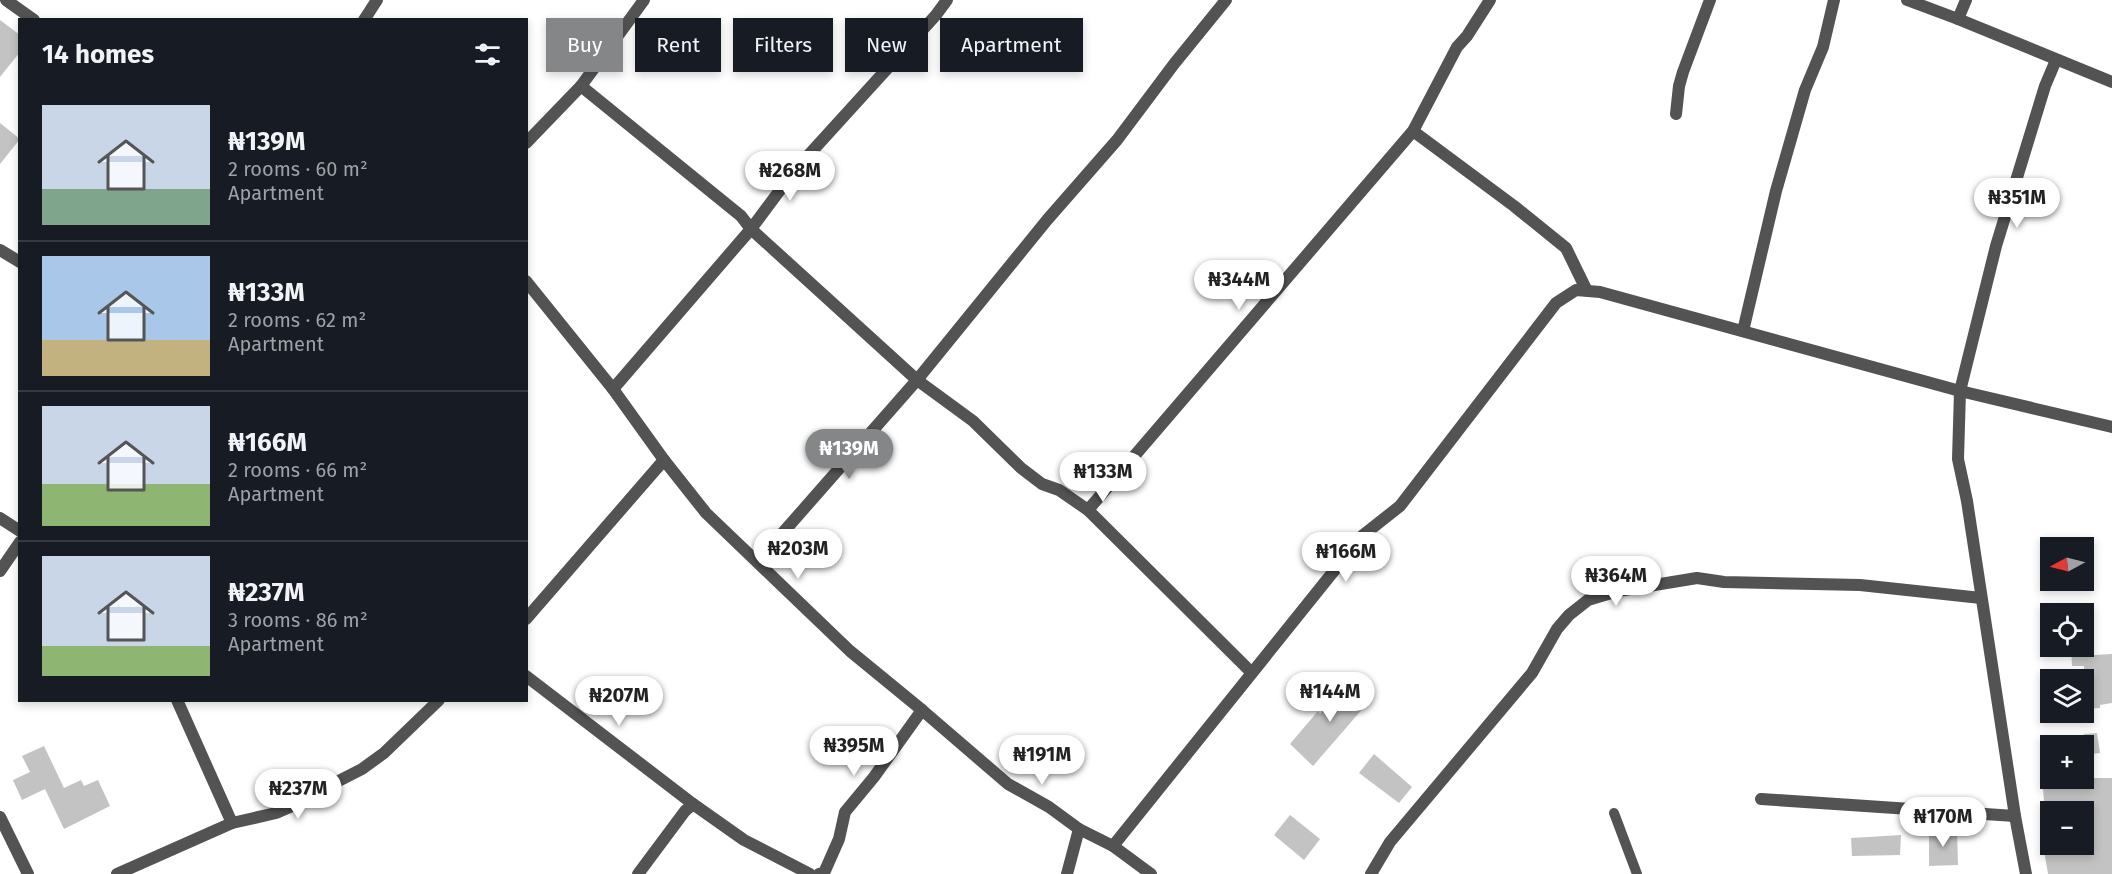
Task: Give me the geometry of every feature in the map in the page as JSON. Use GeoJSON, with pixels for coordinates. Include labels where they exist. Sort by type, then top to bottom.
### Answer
{"type":"FeatureCollection","features":[{"type":"Feature","properties":{"kind":"street"},"geometry":{"type":"LineString","coordinates":[[6,0],[31,18]]}},
{"type":"Feature","properties":{"kind":"street"},"geometry":{"type":"LineString","coordinates":[[365,18],[377,0]]}},
{"type":"Feature","properties":{"kind":"street"},"geometry":{"type":"LineString","coordinates":[[528,141],[581,86],[644,0]]}},
{"type":"Feature","properties":{"kind":"street"},"geometry":{"type":"LineString","coordinates":[[613,389],[751,229],[795,170],[929,23],[947,0]]}},
{"type":"Feature","properties":{"kind":"street"},"geometry":{"type":"LineString","coordinates":[[758,561],[917,380],[1047,220],[1117,140],[1226,0]]}},
{"type":"Feature","properties":{"kind":"street"},"geometry":{"type":"LineString","coordinates":[[1088,510],[1413,131],[1457,48],[1490,0]]}},
{"type":"Feature","properties":{"kind":"street"},"geometry":{"type":"LineString","coordinates":[[1676,114],[1683,72],[1710,0]]}},
{"type":"Feature","properties":{"kind":"street"},"geometry":{"type":"LineString","coordinates":[[1743,331],[1776,191],[1805,90],[1823,47],[1834,0]]}},
{"type":"Feature","properties":{"kind":"street"},"geometry":{"type":"LineString","coordinates":[[1907,0],[2112,82]]}},
{"type":"Feature","properties":{"kind":"street"},"geometry":{"type":"LineString","coordinates":[[1958,19],[1966,0]]}},
{"type":"Feature","properties":{"kind":"street"},"geometry":{"type":"LineString","coordinates":[[2026,874],[2014,816],[1967,501],[1958,459],[1960,391],[1996,246],[2045,86],[2056,60]]}},
{"type":"Feature","properties":{"kind":"street"},"geometry":{"type":"LineString","coordinates":[[581,86],[741,216],[751,229],[917,380],[973,421],[1028,473],[1042,484],[1059,490],[1088,510],[1251,672]]}},
{"type":"Feature","properties":{"kind":"street"},"geometry":{"type":"LineString","coordinates":[[1413,131],[1566,248],[1586,289]]}},
{"type":"Feature","properties":{"kind":"street"},"geometry":{"type":"LineString","coordinates":[[0,250],[18,261]]}},
{"type":"Feature","properties":{"kind":"street"},"geometry":{"type":"LineString","coordinates":[[528,283],[613,389],[664,460],[706,513],[850,651],[1008,784],[1049,807],[1079,829],[1113,846],[1151,874]]}},
{"type":"Feature","properties":{"kind":"street"},"geometry":{"type":"LineString","coordinates":[[1113,846],[1362,537],[1400,506],[1556,303],[1576,290],[1586,289],[1960,391],[2112,427]]}},
{"type":"Feature","properties":{"kind":"street"},"geometry":{"type":"LineString","coordinates":[[528,617],[664,460]]}},
{"type":"Feature","properties":{"kind":"street"},"geometry":{"type":"LineString","coordinates":[[0,518],[18,530]]}},
{"type":"Feature","properties":{"kind":"street"},"geometry":{"type":"LineString","coordinates":[[0,571],[18,545]]}},
{"type":"Feature","properties":{"kind":"street"},"geometry":{"type":"LineString","coordinates":[[1371,874],[1390,842],[1532,673],[1557,629],[1569,615],[1588,600],[1618,591],[1697,578],[1724,582],[1860,585],[1981,598]]}},
{"type":"Feature","properties":{"kind":"street"},"geometry":{"type":"LineString","coordinates":[[528,678],[693,804],[744,840],[810,874]]}},
{"type":"Feature","properties":{"kind":"street"},"geometry":{"type":"LineString","coordinates":[[178,702],[232,823]]}},
{"type":"Feature","properties":{"kind":"street"},"geometry":{"type":"LineString","coordinates":[[117,874],[232,823],[276,813],[306,800],[362,769],[402,738],[437,702]]}},
{"type":"Feature","properties":{"kind":"street"},"geometry":{"type":"LineString","coordinates":[[819,874],[824,873],[840,838],[845,812],[874,777],[922,710]]}},
{"type":"Feature","properties":{"kind":"street"},"geometry":{"type":"LineString","coordinates":[[1761,800],[2014,816]]}},
{"type":"Feature","properties":{"kind":"street"},"geometry":{"type":"LineString","coordinates":[[638,874],[685,811],[693,804]]}},
{"type":"Feature","properties":{"kind":"street"},"geometry":{"type":"LineString","coordinates":[[0,817],[28,874]]}},
{"type":"Feature","properties":{"kind":"street"},"geometry":{"type":"LineString","coordinates":[[1067,874],[1079,829]]}},
{"type":"Feature","properties":{"kind":"lane"},"geometry":{"type":"LineString","coordinates":[[1614,813],[1637,874]]}},
{"type":"Feature","properties":{"kind":"building"},"geometry":{"type":"Polygon","coordinates":[[[0,20],[18,34],[18,54],[0,77],[0,20]]]}},
{"type":"Feature","properties":{"kind":"building"},"geometry":{"type":"Polygon","coordinates":[[[0,123],[18,137],[18,142],[0,164],[0,123]]]}},
{"type":"Feature","properties":{"kind":"building"},"geometry":{"type":"Polygon","coordinates":[[[2112,654],[2112,703],[2094,708],[2094,669],[2072,666],[2072,657],[2112,654]]]}},
{"type":"Feature","properties":{"kind":"building"},"geometry":{"type":"Polygon","coordinates":[[[1349,679],[1371,699],[1313,766],[1290,744],[1318,711],[1320,714],[1349,679]]]}},
{"type":"Feature","properties":{"kind":"building"},"geometry":{"type":"Polygon","coordinates":[[[2097,733],[2100,753],[2094,754],[2094,735],[2084,734],[2097,733]]]}},
{"type":"Feature","properties":{"kind":"building"},"geometry":{"type":"Polygon","coordinates":[[[44,746],[64,788],[81,780],[84,786],[98,780],[110,806],[64,829],[45,789],[22,800],[13,780],[30,772],[22,756],[44,746]]]}},
{"type":"Feature","properties":{"kind":"building"},"geometry":{"type":"Polygon","coordinates":[[[1374,754],[1412,787],[1399,803],[1359,773],[1374,754]]]}},
{"type":"Feature","properties":{"kind":"building"},"geometry":{"type":"Polygon","coordinates":[[[2094,778],[2112,778],[2112,874],[2048,874],[2045,855],[2094,855],[2094,801],[2044,801],[2043,789],[2094,789],[2094,778]]]}},
{"type":"Feature","properties":{"kind":"building"},"geometry":{"type":"Polygon","coordinates":[[[1290,815],[1320,839],[1304,860],[1274,835],[1290,815]]]}},
{"type":"Feature","properties":{"kind":"building"},"geometry":{"type":"Polygon","coordinates":[[[1929,831],[1957,831],[1958,865],[1929,866],[1929,831]]]}},
{"type":"Feature","properties":{"kind":"building"},"geometry":{"type":"Polygon","coordinates":[[[1901,835],[1900,855],[1852,856],[1851,838],[1901,835]]]}}]}
